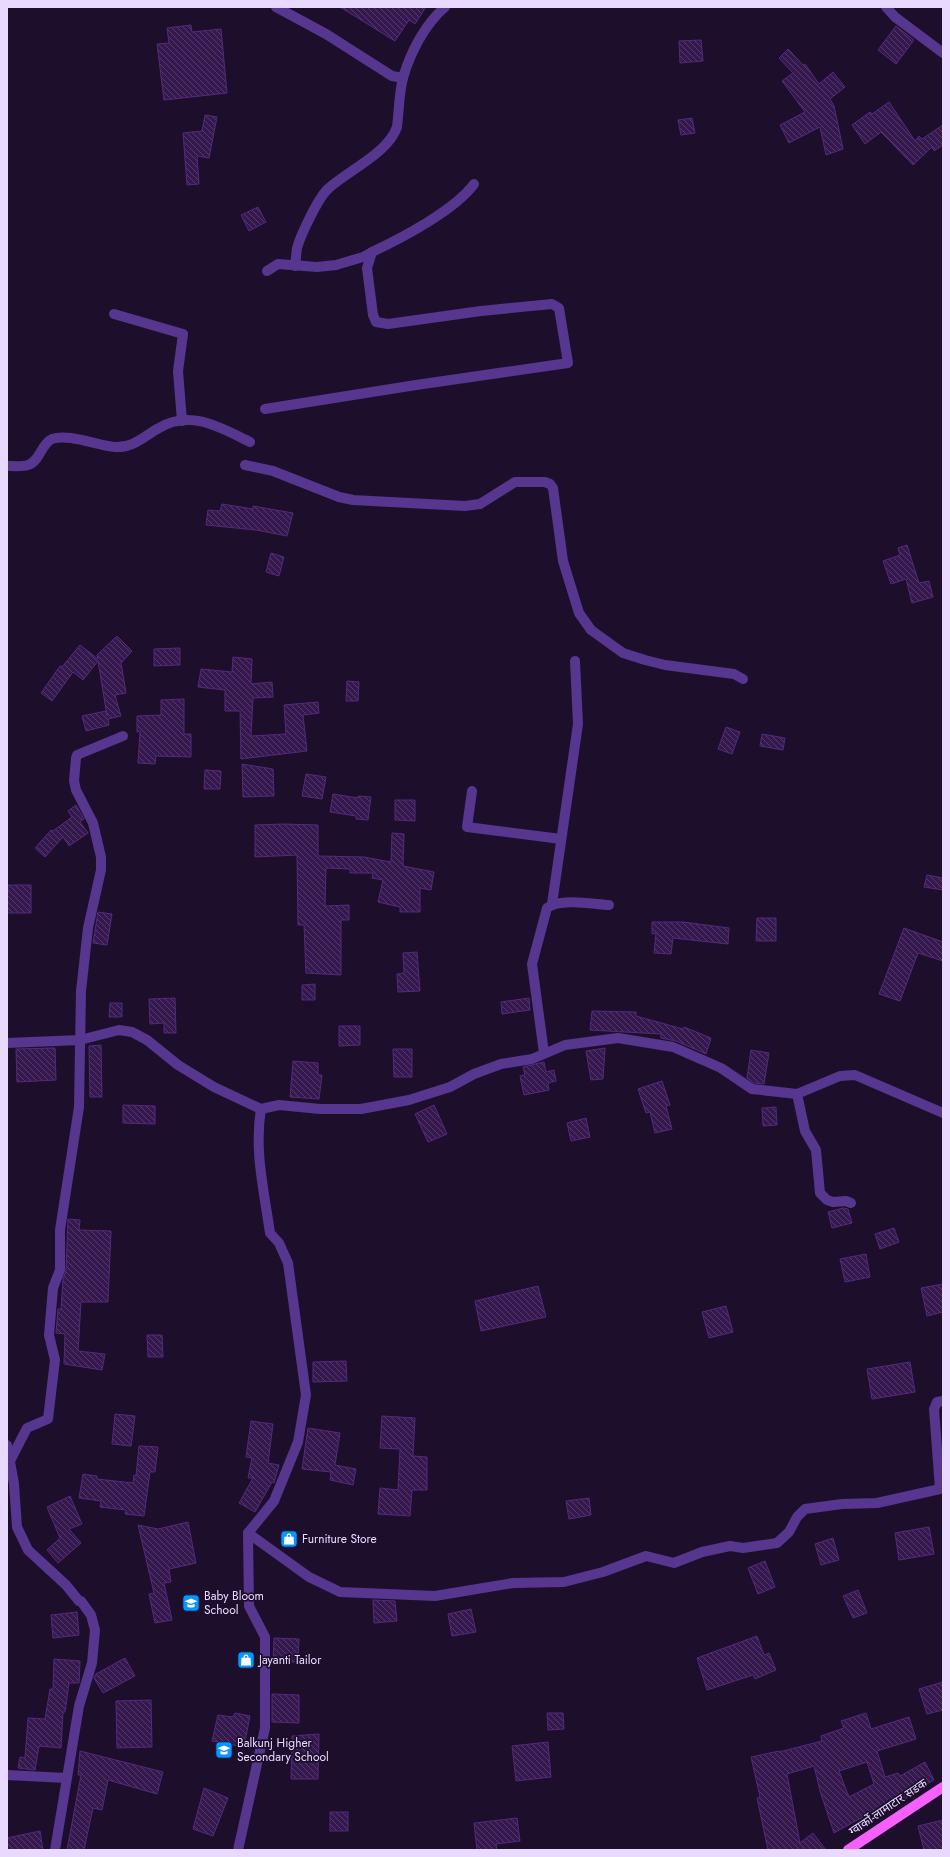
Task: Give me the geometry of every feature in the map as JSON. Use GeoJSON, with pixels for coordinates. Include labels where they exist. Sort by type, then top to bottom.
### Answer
{"type":"FeatureCollection","features":[{"type":"Feature","properties":{"kind":"main road","name":"ग्वार्को-लामाटार सडक"},"geometry":{"type":"LineString","coordinates":[[848,1850],[943,1787]]}},
{"type":"Feature","properties":{"kind":"street"},"geometry":{"type":"LineString","coordinates":[[276,7],[326,34],[392,76],[403,78]]}},
{"type":"Feature","properties":{"kind":"street"},"geometry":{"type":"LineString","coordinates":[[295,266],[297,247],[320,197],[328,188],[354,170],[395,135],[398,127],[403,78],[416,46],[434,16],[445,7]]}},
{"type":"Feature","properties":{"kind":"street"},"geometry":{"type":"LineString","coordinates":[[886,7],[895,17],[943,53]]}},
{"type":"Feature","properties":{"kind":"street"},"geometry":{"type":"LineString","coordinates":[[267,271],[278,264],[317,267],[336,265],[363,257],[403,237],[435,217],[467,193],[474,184]]}},
{"type":"Feature","properties":{"kind":"street"},"geometry":{"type":"LineString","coordinates":[[265,409],[568,363],[559,308],[552,304],[489,310],[388,324],[376,322],[373,315],[367,268],[372,252]]}},
{"type":"Feature","properties":{"kind":"street"},"geometry":{"type":"LineString","coordinates":[[114,314],[183,334],[178,384],[182,421]]}},
{"type":"Feature","properties":{"kind":"street"},"geometry":{"type":"LineString","coordinates":[[7,466],[28,465],[34,462],[46,444],[52,439],[64,438],[115,447],[128,446],[159,428],[182,421],[199,420],[210,423],[250,442]]}},
{"type":"Feature","properties":{"kind":"street"},"geometry":{"type":"LineString","coordinates":[[245,465],[273,471],[339,497],[370,502],[465,506],[480,504],[515,482],[545,482],[550,484],[553,488],[563,561],[579,613],[590,630],[623,653],[665,665],[734,674],[743,678]]}},
{"type":"Feature","properties":{"kind":"street"},"geometry":{"type":"LineString","coordinates":[[552,904],[578,724],[575,661]]}},
{"type":"Feature","properties":{"kind":"street"},"geometry":{"type":"LineString","coordinates":[[10,1461],[27,1428],[48,1418],[55,1360],[48,1335],[53,1288],[60,1270],[60,1230],[79,1107],[81,991],[88,928],[101,870],[101,857],[93,823],[76,790],[74,781],[76,758],[77,755],[123,736]]}},
{"type":"Feature","properties":{"kind":"street"},"geometry":{"type":"LineString","coordinates":[[472,791],[467,827],[562,839]]}},
{"type":"Feature","properties":{"kind":"street"},"geometry":{"type":"LineString","coordinates":[[544,1053],[532,964],[547,908],[552,904],[575,902],[609,905]]}},
{"type":"Feature","properties":{"kind":"street"},"geometry":{"type":"LineString","coordinates":[[7,1043],[80,1040],[119,1030],[132,1032],[147,1040],[178,1065],[214,1086],[261,1109],[279,1105],[320,1109],[361,1109],[409,1100],[450,1087],[474,1074],[501,1064],[532,1058],[565,1045],[618,1038],[673,1047],[721,1068],[752,1089],[797,1094],[840,1076],[855,1075],[943,1113]]}},
{"type":"Feature","properties":{"kind":"street"},"geometry":{"type":"LineString","coordinates":[[797,1094],[805,1131],[816,1150],[820,1193],[826,1200],[833,1202],[846,1201],[851,1203]]}},
{"type":"Feature","properties":{"kind":"street"},"geometry":{"type":"LineString","coordinates":[[238,1850],[265,1728],[265,1637],[249,1606],[248,1533],[274,1501],[298,1442],[306,1395],[288,1263],[279,1243],[270,1233],[258,1149],[258,1129],[261,1109]]}},
{"type":"Feature","properties":{"kind":"street"},"geometry":{"type":"LineString","coordinates":[[248,1533],[309,1577],[340,1592],[434,1596],[513,1583],[564,1582],[603,1572],[646,1556],[674,1563],[702,1552],[730,1546],[743,1548],[777,1542],[790,1532],[797,1517],[805,1510],[842,1504],[877,1503],[940,1489],[934,1409],[937,1402],[943,1401]]}},
{"type":"Feature","properties":{"kind":"street"},"geometry":{"type":"LineString","coordinates":[[7,1445],[14,1484],[17,1527],[28,1550],[66,1584],[80,1601],[82,1601],[91,1615],[95,1630],[92,1663],[79,1706],[55,1850]]}},
{"type":"Feature","properties":{"kind":"street"},"geometry":{"type":"LineString","coordinates":[[7,1775],[66,1778]]}},
{"type":"Feature","properties":{"kind":"building"},"geometry":{"type":"Polygon","coordinates":[[[340,7],[426,7],[415,24],[409,20],[395,41],[340,7]]]}},
{"type":"Feature","properties":{"kind":"building"},"geometry":{"type":"Polygon","coordinates":[[[191,25],[192,32],[221,29],[227,93],[164,100],[157,44],[169,43],[167,28],[191,25]]]}},
{"type":"Feature","properties":{"kind":"building"},"geometry":{"type":"Polygon","coordinates":[[[896,26],[914,40],[896,64],[878,50],[896,26]]]}},
{"type":"Feature","properties":{"kind":"building"},"geometry":{"type":"Polygon","coordinates":[[[701,40],[703,61],[680,63],[679,41],[701,40]]]}},
{"type":"Feature","properties":{"kind":"building"},"geometry":{"type":"Polygon","coordinates":[[[788,49],[803,65],[805,64],[819,84],[833,72],[845,87],[830,99],[834,106],[843,149],[826,155],[820,127],[789,143],[780,125],[805,112],[782,81],[793,73],[779,58],[788,49]]]}},
{"type":"Feature","properties":{"kind":"building"},"geometry":{"type":"Polygon","coordinates":[[[889,102],[915,141],[919,136],[922,139],[943,125],[943,145],[934,151],[932,147],[913,165],[881,132],[865,144],[852,125],[870,112],[872,114],[889,102]]]}},
{"type":"Feature","properties":{"kind":"building"},"geometry":{"type":"Polygon","coordinates":[[[205,115],[217,117],[209,158],[197,156],[199,184],[187,185],[183,133],[202,131],[205,115]]]}},
{"type":"Feature","properties":{"kind":"building"},"geometry":{"type":"Polygon","coordinates":[[[692,118],[695,133],[681,135],[678,120],[692,118]]]}},
{"type":"Feature","properties":{"kind":"building"},"geometry":{"type":"Polygon","coordinates":[[[258,207],[266,222],[249,231],[241,215],[258,207]]]}},
{"type":"Feature","properties":{"kind":"building"},"geometry":{"type":"Polygon","coordinates":[[[222,504],[253,509],[253,506],[293,513],[287,536],[256,530],[206,525],[208,510],[220,511],[222,504]]]}},
{"type":"Feature","properties":{"kind":"building"},"geometry":{"type":"Polygon","coordinates":[[[907,545],[919,583],[929,581],[933,597],[912,603],[906,579],[891,584],[883,561],[900,555],[898,548],[907,545]]]}},
{"type":"Feature","properties":{"kind":"building"},"geometry":{"type":"Polygon","coordinates":[[[271,553],[284,557],[279,576],[266,572],[271,553]]]}},
{"type":"Feature","properties":{"kind":"building"},"geometry":{"type":"Polygon","coordinates":[[[117,636],[132,651],[121,663],[126,693],[115,695],[121,716],[108,719],[109,725],[86,731],[82,716],[106,711],[107,716],[98,661],[83,680],[73,672],[52,701],[41,693],[60,666],[62,667],[80,645],[98,659],[97,655],[117,636]]]}},
{"type":"Feature","properties":{"kind":"building"},"geometry":{"type":"Polygon","coordinates":[[[180,648],[180,665],[154,666],[154,649],[180,648]]]}},
{"type":"Feature","properties":{"kind":"building"},"geometry":{"type":"Polygon","coordinates":[[[233,657],[252,659],[251,684],[272,682],[273,697],[253,698],[251,736],[286,734],[284,705],[318,702],[319,713],[303,715],[307,751],[241,759],[240,711],[225,711],[225,690],[198,687],[201,669],[232,672],[233,657]]]}},
{"type":"Feature","properties":{"kind":"building"},"geometry":{"type":"Polygon","coordinates":[[[347,681],[359,682],[358,701],[346,701],[347,681]]]}},
{"type":"Feature","properties":{"kind":"building"},"geometry":{"type":"Polygon","coordinates":[[[184,699],[184,734],[191,734],[191,757],[156,756],[155,764],[138,763],[140,731],[137,732],[137,716],[161,715],[161,700],[184,699]]]}},
{"type":"Feature","properties":{"kind":"building"},"geometry":{"type":"Polygon","coordinates":[[[726,727],[740,732],[732,754],[718,749],[726,727]]]}},
{"type":"Feature","properties":{"kind":"building"},"geometry":{"type":"Polygon","coordinates":[[[762,734],[785,738],[783,750],[760,746],[762,734]]]}},
{"type":"Feature","properties":{"kind":"building"},"geometry":{"type":"Polygon","coordinates":[[[242,764],[273,769],[274,796],[243,797],[242,764]]]}},
{"type":"Feature","properties":{"kind":"building"},"geometry":{"type":"Polygon","coordinates":[[[205,770],[221,771],[220,789],[204,789],[205,770]]]}},
{"type":"Feature","properties":{"kind":"building"},"geometry":{"type":"Polygon","coordinates":[[[306,774],[326,777],[322,799],[302,796],[306,774]]]}},
{"type":"Feature","properties":{"kind":"building"},"geometry":{"type":"Polygon","coordinates":[[[333,794],[358,798],[358,796],[371,797],[368,820],[356,819],[356,816],[330,812],[333,794]]]}},
{"type":"Feature","properties":{"kind":"building"},"geometry":{"type":"Polygon","coordinates":[[[395,800],[415,800],[415,821],[395,820],[395,800]]]}},
{"type":"Feature","properties":{"kind":"building"},"geometry":{"type":"Polygon","coordinates":[[[76,805],[84,819],[80,822],[88,833],[69,846],[63,837],[45,857],[35,848],[51,830],[53,831],[72,817],[68,811],[76,805]]]}},
{"type":"Feature","properties":{"kind":"building"},"geometry":{"type":"Polygon","coordinates":[[[255,825],[318,825],[318,856],[364,857],[391,862],[392,833],[404,834],[403,866],[434,872],[431,890],[420,888],[420,912],[400,912],[400,907],[378,902],[383,880],[372,878],[373,873],[350,873],[350,869],[326,868],[325,906],[349,905],[349,920],[341,920],[341,975],[306,973],[304,925],[298,925],[297,855],[255,857],[255,825]]]}},
{"type":"Feature","properties":{"kind":"building"},"geometry":{"type":"Polygon","coordinates":[[[927,875],[943,878],[943,890],[924,887],[927,875]]]}},
{"type":"Feature","properties":{"kind":"building"},"geometry":{"type":"Polygon","coordinates":[[[8,885],[31,885],[31,913],[7,913],[8,885]]]}},
{"type":"Feature","properties":{"kind":"building"},"geometry":{"type":"Polygon","coordinates":[[[98,912],[112,914],[107,945],[93,943],[98,912]]]}},
{"type":"Feature","properties":{"kind":"building"},"geometry":{"type":"Polygon","coordinates":[[[757,918],[776,918],[776,941],[756,941],[757,918]]]}},
{"type":"Feature","properties":{"kind":"building"},"geometry":{"type":"Polygon","coordinates":[[[652,922],[683,922],[729,928],[728,944],[673,938],[671,954],[654,953],[656,933],[652,934],[652,922]]]}},
{"type":"Feature","properties":{"kind":"building"},"geometry":{"type":"Polygon","coordinates":[[[904,928],[943,942],[943,961],[918,953],[900,1001],[879,994],[904,928]]]}},
{"type":"Feature","properties":{"kind":"building"},"geometry":{"type":"Polygon","coordinates":[[[417,952],[420,991],[398,992],[397,974],[404,973],[403,953],[417,952]]]}},
{"type":"Feature","properties":{"kind":"building"},"geometry":{"type":"Polygon","coordinates":[[[315,984],[315,1000],[302,1000],[302,985],[315,984]]]}},
{"type":"Feature","properties":{"kind":"building"},"geometry":{"type":"Polygon","coordinates":[[[175,998],[176,1033],[164,1033],[164,1023],[150,1024],[149,999],[175,998]]]}},
{"type":"Feature","properties":{"kind":"building"},"geometry":{"type":"Polygon","coordinates":[[[529,998],[530,1010],[502,1014],[501,1002],[529,998]]]}},
{"type":"Feature","properties":{"kind":"building"},"geometry":{"type":"Polygon","coordinates":[[[110,1003],[122,1003],[122,1017],[109,1017],[110,1003]]]}},
{"type":"Feature","properties":{"kind":"building"},"geometry":{"type":"Polygon","coordinates":[[[592,1011],[636,1012],[636,1016],[683,1029],[684,1027],[711,1038],[706,1054],[676,1041],[661,1038],[661,1034],[590,1030],[592,1011]]]}},
{"type":"Feature","properties":{"kind":"building"},"geometry":{"type":"Polygon","coordinates":[[[339,1026],[360,1026],[360,1045],[339,1046],[339,1026]]]}},
{"type":"Feature","properties":{"kind":"building"},"geometry":{"type":"Polygon","coordinates":[[[101,1045],[102,1097],[90,1097],[89,1046],[101,1045]]]}},
{"type":"Feature","properties":{"kind":"building"},"geometry":{"type":"Polygon","coordinates":[[[55,1048],[56,1080],[17,1082],[16,1049],[55,1048]]]}},
{"type":"Feature","properties":{"kind":"building"},"geometry":{"type":"Polygon","coordinates":[[[605,1048],[603,1079],[591,1080],[586,1051],[605,1048]]]}},
{"type":"Feature","properties":{"kind":"building"},"geometry":{"type":"Polygon","coordinates":[[[393,1049],[412,1049],[412,1077],[394,1077],[393,1049]]]}},
{"type":"Feature","properties":{"kind":"building"},"geometry":{"type":"Polygon","coordinates":[[[751,1050],[769,1053],[764,1084],[754,1083],[747,1078],[751,1050]]]}},
{"type":"Feature","properties":{"kind":"building"},"geometry":{"type":"Polygon","coordinates":[[[293,1061],[318,1063],[318,1075],[322,1075],[319,1099],[290,1097],[293,1061]]]}},
{"type":"Feature","properties":{"kind":"building"},"geometry":{"type":"Polygon","coordinates":[[[544,1062],[546,1072],[554,1070],[556,1081],[548,1083],[549,1090],[524,1095],[520,1076],[525,1075],[523,1067],[544,1062]]]}},
{"type":"Feature","properties":{"kind":"building"},"geometry":{"type":"Polygon","coordinates":[[[662,1081],[670,1105],[666,1106],[672,1129],[655,1133],[650,1112],[646,1113],[638,1089],[662,1081]]]}},
{"type":"Feature","properties":{"kind":"building"},"geometry":{"type":"Polygon","coordinates":[[[123,1105],[155,1106],[155,1124],[123,1123],[123,1105]]]}},
{"type":"Feature","properties":{"kind":"building"},"geometry":{"type":"Polygon","coordinates":[[[434,1105],[447,1134],[428,1142],[415,1114],[434,1105]]]}},
{"type":"Feature","properties":{"kind":"building"},"geometry":{"type":"Polygon","coordinates":[[[776,1107],[777,1125],[763,1126],[762,1108],[776,1107]]]}},
{"type":"Feature","properties":{"kind":"building"},"geometry":{"type":"Polygon","coordinates":[[[586,1118],[590,1137],[571,1141],[567,1123],[586,1118]]]}},
{"type":"Feature","properties":{"kind":"building"},"geometry":{"type":"Polygon","coordinates":[[[843,1208],[848,1209],[852,1223],[832,1228],[828,1212],[843,1208]]]}},
{"type":"Feature","properties":{"kind":"building"},"geometry":{"type":"Polygon","coordinates":[[[68,1219],[80,1220],[79,1230],[111,1231],[108,1302],[81,1302],[78,1351],[105,1354],[102,1370],[64,1364],[65,1334],[56,1333],[58,1309],[61,1309],[63,1279],[66,1270],[68,1219]]]}},
{"type":"Feature","properties":{"kind":"building"},"geometry":{"type":"Polygon","coordinates":[[[894,1228],[899,1242],[880,1249],[875,1234],[894,1228]]]}},
{"type":"Feature","properties":{"kind":"building"},"geometry":{"type":"Polygon","coordinates":[[[866,1254],[870,1277],[845,1282],[840,1259],[866,1254]]]}},
{"type":"Feature","properties":{"kind":"building"},"geometry":{"type":"Polygon","coordinates":[[[943,1284],[943,1312],[927,1316],[921,1288],[943,1284]]]}},
{"type":"Feature","properties":{"kind":"building"},"geometry":{"type":"Polygon","coordinates":[[[538,1286],[546,1317],[481,1331],[475,1301],[538,1286]]]}},
{"type":"Feature","properties":{"kind":"building"},"geometry":{"type":"Polygon","coordinates":[[[726,1306],[733,1332],[709,1338],[702,1312],[726,1306]]]}},
{"type":"Feature","properties":{"kind":"building"},"geometry":{"type":"Polygon","coordinates":[[[147,1335],[162,1335],[163,1357],[148,1357],[147,1335]]]}},
{"type":"Feature","properties":{"kind":"building"},"geometry":{"type":"Polygon","coordinates":[[[346,1361],[347,1381],[313,1382],[313,1362],[346,1361]]]}},
{"type":"Feature","properties":{"kind":"building"},"geometry":{"type":"Polygon","coordinates":[[[910,1362],[915,1392],[872,1399],[867,1369],[910,1362]]]}},
{"type":"Feature","properties":{"kind":"building"},"geometry":{"type":"Polygon","coordinates":[[[115,1414],[135,1416],[131,1446],[112,1444],[115,1414]]]}},
{"type":"Feature","properties":{"kind":"building"},"geometry":{"type":"Polygon","coordinates":[[[382,1416],[415,1418],[413,1456],[427,1457],[427,1490],[412,1490],[410,1516],[378,1514],[380,1488],[398,1490],[400,1449],[380,1448],[382,1416]]]}},
{"type":"Feature","properties":{"kind":"building"},"geometry":{"type":"Polygon","coordinates":[[[251,1421],[273,1424],[268,1463],[279,1465],[274,1483],[272,1482],[255,1512],[239,1503],[253,1478],[248,1478],[252,1458],[246,1457],[251,1421]]]}},
{"type":"Feature","properties":{"kind":"building"},"geometry":{"type":"Polygon","coordinates":[[[308,1428],[340,1433],[335,1465],[356,1469],[353,1485],[330,1480],[331,1472],[302,1469],[308,1428]]]}},
{"type":"Feature","properties":{"kind":"building"},"geometry":{"type":"Polygon","coordinates":[[[139,1446],[158,1447],[155,1472],[150,1472],[144,1516],[125,1514],[126,1510],[100,1507],[101,1501],[79,1498],[83,1474],[97,1476],[97,1479],[133,1483],[134,1475],[136,1476],[139,1446]]]}},
{"type":"Feature","properties":{"kind":"building"},"geometry":{"type":"Polygon","coordinates":[[[70,1496],[82,1524],[69,1529],[81,1543],[58,1563],[47,1550],[60,1538],[47,1507],[70,1496]]]}},
{"type":"Feature","properties":{"kind":"building"},"geometry":{"type":"Polygon","coordinates":[[[589,1498],[591,1515],[569,1519],[566,1501],[589,1498]]]}},
{"type":"Feature","properties":{"kind":"building"},"geometry":{"type":"Polygon","coordinates":[[[188,1522],[196,1563],[169,1569],[171,1582],[164,1583],[172,1620],[155,1623],[149,1594],[154,1593],[138,1525],[158,1529],[188,1522]]]}},
{"type":"Feature","properties":{"kind":"building"},"geometry":{"type":"Polygon","coordinates":[[[929,1527],[934,1554],[899,1560],[895,1533],[929,1527]]]}},
{"type":"Feature","properties":{"kind":"building"},"geometry":{"type":"Polygon","coordinates":[[[833,1538],[839,1560],[821,1565],[815,1544],[833,1538]]]}},
{"type":"Feature","properties":{"kind":"building"},"geometry":{"type":"Polygon","coordinates":[[[765,1561],[775,1587],[758,1594],[748,1568],[765,1561]]]}},
{"type":"Feature","properties":{"kind":"building"},"geometry":{"type":"Polygon","coordinates":[[[858,1590],[867,1613],[853,1618],[843,1596],[858,1590]]]}},
{"type":"Feature","properties":{"kind":"building"},"geometry":{"type":"Polygon","coordinates":[[[373,1600],[395,1601],[397,1621],[374,1623],[373,1600]]]}},
{"type":"Feature","properties":{"kind":"building"},"geometry":{"type":"Polygon","coordinates":[[[471,1609],[476,1632],[452,1636],[448,1614],[471,1609]]]}},
{"type":"Feature","properties":{"kind":"building"},"geometry":{"type":"Polygon","coordinates":[[[77,1612],[79,1635],[53,1638],[51,1615],[77,1612]]]}},
{"type":"Feature","properties":{"kind":"building"},"geometry":{"type":"Polygon","coordinates":[[[757,1636],[764,1655],[769,1653],[776,1670],[755,1679],[753,1675],[707,1690],[697,1658],[757,1636]]]}},
{"type":"Feature","properties":{"kind":"building"},"geometry":{"type":"Polygon","coordinates":[[[274,1638],[299,1639],[298,1662],[273,1662],[274,1638]]]}},
{"type":"Feature","properties":{"kind":"building"},"geometry":{"type":"Polygon","coordinates":[[[125,1658],[135,1676],[103,1693],[94,1678],[96,1674],[125,1658]]]}},
{"type":"Feature","properties":{"kind":"building"},"geometry":{"type":"Polygon","coordinates":[[[54,1659],[80,1661],[79,1683],[69,1683],[65,1712],[63,1712],[61,1748],[39,1746],[35,1770],[18,1768],[20,1757],[25,1758],[28,1718],[45,1719],[50,1689],[53,1689],[54,1659]]]}},
{"type":"Feature","properties":{"kind":"building"},"geometry":{"type":"Polygon","coordinates":[[[943,1682],[943,1710],[927,1714],[919,1689],[943,1682]]]}},
{"type":"Feature","properties":{"kind":"building"},"geometry":{"type":"Polygon","coordinates":[[[272,1694],[299,1695],[299,1723],[272,1722],[272,1694]]]}},
{"type":"Feature","properties":{"kind":"building"},"geometry":{"type":"Polygon","coordinates":[[[151,1700],[152,1747],[117,1748],[116,1701],[151,1700]]]}},
{"type":"Feature","properties":{"kind":"building"},"geometry":{"type":"Polygon","coordinates":[[[235,1713],[250,1716],[244,1747],[212,1741],[218,1715],[233,1717],[235,1713]]]}},
{"type":"Feature","properties":{"kind":"building"},"geometry":{"type":"Polygon","coordinates":[[[547,1713],[563,1713],[564,1729],[548,1730],[547,1713]]]}},
{"type":"Feature","properties":{"kind":"building"},"geometry":{"type":"Polygon","coordinates":[[[866,1713],[871,1729],[909,1717],[916,1739],[877,1751],[885,1777],[898,1773],[900,1776],[925,1762],[934,1780],[906,1795],[907,1798],[881,1807],[834,1833],[820,1791],[814,1766],[787,1774],[800,1843],[813,1833],[826,1850],[768,1850],[757,1798],[760,1797],[751,1757],[779,1752],[822,1741],[821,1736],[844,1728],[841,1721],[866,1713]],[[867,1762],[839,1771],[849,1797],[874,1784],[867,1762]]]}},
{"type":"Feature","properties":{"kind":"building"},"geometry":{"type":"Polygon","coordinates":[[[319,1734],[318,1779],[291,1779],[292,1736],[319,1734]]]}},
{"type":"Feature","properties":{"kind":"building"},"geometry":{"type":"Polygon","coordinates":[[[548,1742],[551,1777],[516,1781],[512,1746],[548,1742]]]}},
{"type":"Feature","properties":{"kind":"building"},"geometry":{"type":"Polygon","coordinates":[[[80,1751],[163,1772],[157,1794],[108,1780],[102,1810],[93,1808],[84,1850],[67,1850],[81,1775],[78,1775],[80,1751]]]}},
{"type":"Feature","properties":{"kind":"building"},"geometry":{"type":"Polygon","coordinates":[[[204,1788],[228,1798],[213,1836],[193,1829],[204,1788]]]}},
{"type":"Feature","properties":{"kind":"building"},"geometry":{"type":"Polygon","coordinates":[[[330,1812],[348,1812],[348,1831],[330,1831],[330,1812]]]}},
{"type":"Feature","properties":{"kind":"building"},"geometry":{"type":"Polygon","coordinates":[[[517,1818],[520,1841],[496,1844],[497,1850],[477,1850],[474,1823],[517,1818]]]}},
{"type":"Feature","properties":{"kind":"building"},"geometry":{"type":"Polygon","coordinates":[[[943,1820],[943,1850],[924,1850],[918,1826],[943,1820]]]}},
{"type":"Feature","properties":{"kind":"building"},"geometry":{"type":"Polygon","coordinates":[[[40,1831],[43,1850],[7,1850],[7,1838],[40,1831]]]}},
{"type":"Feature","properties":{"kind":"place","name":"Furniture Store"},"geometry":{"type":"Point","coordinates":[289,1539]}},
{"type":"Feature","properties":{"kind":"place","name":"Baby Bloom School"},"geometry":{"type":"Point","coordinates":[191,1603]}},
{"type":"Feature","properties":{"kind":"place","name":"Jayanti Tailor"},"geometry":{"type":"Point","coordinates":[246,1660]}},
{"type":"Feature","properties":{"kind":"place","name":"Balkunj Higher Secondary School"},"geometry":{"type":"Point","coordinates":[224,1750]}}]}
